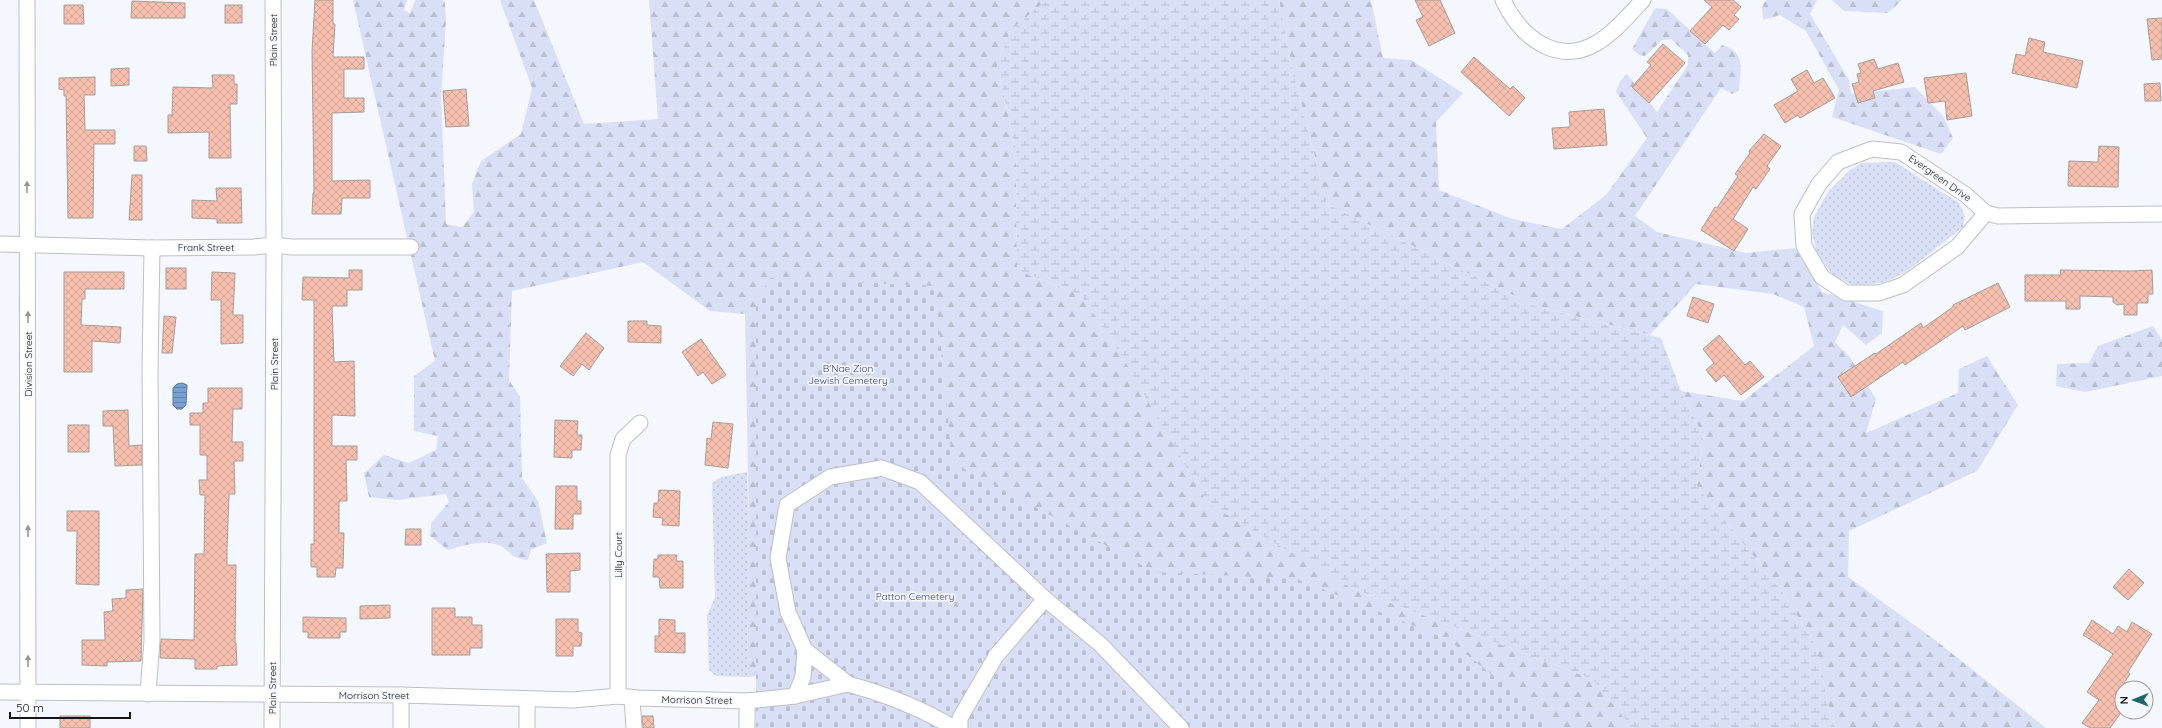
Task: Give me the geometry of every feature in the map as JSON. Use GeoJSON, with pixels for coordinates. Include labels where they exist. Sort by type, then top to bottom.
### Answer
{"type":"FeatureCollection","features":[{"type":"Feature","properties":{"kind":"street","name":"Division Street"},"geometry":{"type":"LineString","coordinates":[[27,0],[28,728]]}},
{"type":"Feature","properties":{"kind":"street","name":"Plain Street"},"geometry":{"type":"LineString","coordinates":[[272,728],[274,245],[273,0]]}},
{"type":"Feature","properties":{"kind":"street"},"geometry":{"type":"LineString","coordinates":[[1503,0],[1510,15],[1531,39],[1555,51],[1579,52],[1601,41],[1618,27],[1643,0]]}},
{"type":"Feature","properties":{"kind":"street","name":"Evergreen Drive"},"geometry":{"type":"LineString","coordinates":[[1872,149],[1901,152],[1966,195],[1986,214],[1958,247],[1903,285],[1879,292],[1846,294],[1822,277],[1804,246],[1802,214],[1819,184],[1838,162],[1872,149]]}},
{"type":"Feature","properties":{"kind":"street"},"geometry":{"type":"LineString","coordinates":[[1986,214],[1998,216],[2162,214]]}},
{"type":"Feature","properties":{"kind":"street","name":"Frank Street"},"geometry":{"type":"LineString","coordinates":[[0,244],[152,248],[254,247],[274,245],[292,247],[411,247]]}},
{"type":"Feature","properties":{"kind":"street"},"geometry":{"type":"LineString","coordinates":[[148,694],[152,640],[150,368],[152,248]]}},
{"type":"Feature","properties":{"kind":"street","name":"Lilly Court"},"geometry":{"type":"LineString","coordinates":[[634,728],[625,697],[618,455],[623,439],[640,423]]}},
{"type":"Feature","properties":{"kind":"street"},"geometry":{"type":"LineString","coordinates":[[954,728],[934,716],[886,695],[848,684],[805,650],[788,612],[778,558],[787,505],[830,477],[882,468],[920,482],[1045,599],[1100,644],[1181,728]]}},
{"type":"Feature","properties":{"kind":"street"},"geometry":{"type":"LineString","coordinates":[[960,728],[960,718],[996,656],[1045,599]]}},
{"type":"Feature","properties":{"kind":"street"},"geometry":{"type":"LineString","coordinates":[[795,696],[803,677],[805,650]]}},
{"type":"Feature","properties":{"kind":"street","name":"Morrison Street"},"geometry":{"type":"LineString","coordinates":[[0,692],[402,695],[573,700],[625,697],[747,701],[795,696],[848,684]]}},
{"type":"Feature","properties":{"kind":"street"},"geometry":{"type":"LineString","coordinates":[[401,728],[402,695]]}},
{"type":"Feature","properties":{"kind":"street"},"geometry":{"type":"LineString","coordinates":[[527,698],[527,728]]}},
{"type":"Feature","properties":{"kind":"street"},"geometry":{"type":"LineString","coordinates":[[747,701],[747,728]]}},
{"type":"Feature","properties":{"kind":"green space","name":"B'Nae Zion Jewish Cemetery"},"geometry":{"type":"Polygon","coordinates":[[[353,0],[407,0],[404,10],[410,14],[415,0],[442,0],[445,2],[446,20],[441,96],[446,224],[462,227],[474,212],[472,184],[481,161],[521,134],[532,88],[500,0],[534,0],[584,124],[658,119],[649,0],[1047,0],[1011,30],[997,64],[1016,151],[1017,270],[1081,295],[1116,346],[1351,588],[1592,679],[1628,722],[1629,728],[1450,728],[765,676],[747,677],[749,526],[745,314],[710,311],[643,262],[512,291],[509,380],[520,397],[522,478],[538,501],[547,543],[531,550],[528,560],[517,558],[503,547],[493,543],[473,544],[448,550],[430,536],[431,523],[449,502],[446,494],[397,500],[369,497],[364,473],[384,455],[409,463],[436,450],[438,436],[414,431],[414,376],[435,361],[353,0]]]}},
{"type":"Feature","properties":{"kind":"green space"},"geometry":{"type":"Polygon","coordinates":[[[1047,0],[1279,0],[1292,68],[1327,204],[1535,306],[1661,338],[1681,391],[1703,436],[1697,486],[1783,593],[1816,646],[1833,728],[1629,728],[1628,722],[1592,679],[1351,588],[1207,503],[1116,346],[1081,295],[1017,270],[1016,151],[997,64],[1011,30],[1047,0]]]}},
{"type":"Feature","properties":{"kind":"green space"},"geometry":{"type":"Polygon","coordinates":[[[1279,0],[1371,0],[1383,58],[1411,60],[1463,93],[1436,122],[1439,190],[1512,219],[1562,229],[1606,195],[1647,138],[1616,92],[1620,81],[1627,74],[1657,112],[1688,65],[1688,55],[1671,39],[1662,40],[1645,56],[1639,55],[1632,49],[1655,8],[1667,9],[1715,53],[1722,45],[1735,52],[1739,57],[1741,69],[1739,91],[1732,94],[1721,88],[1635,216],[1657,232],[1746,253],[1795,248],[1822,292],[1883,311],[1882,333],[1866,345],[1843,325],[1835,342],[1849,356],[1876,399],[1866,433],[1958,393],[1959,369],[1987,356],[2018,405],[1977,471],[1849,531],[1848,577],[1935,640],[2046,728],[1833,728],[1816,646],[1783,593],[1697,486],[1703,436],[1681,391],[1743,401],[1814,346],[1804,307],[1773,294],[1696,284],[1650,335],[1535,306],[1327,204],[1292,68],[1279,0]]]}},
{"type":"Feature","properties":{"kind":"green space"},"geometry":{"type":"Polygon","coordinates":[[[1766,0],[1817,0],[1810,14],[1849,80],[1851,94],[1915,87],[1943,116],[1953,138],[1941,154],[1832,117],[1839,90],[1806,31],[1780,15],[1763,20],[1762,7],[1766,0]]]}},
{"type":"Feature","properties":{"kind":"green space"},"geometry":{"type":"Polygon","coordinates":[[[1832,0],[1902,0],[1888,13],[1844,11],[1832,0]]]}},
{"type":"Feature","properties":{"kind":"green space"},"geometry":{"type":"Polygon","coordinates":[[[1895,162],[1959,203],[1965,216],[1963,227],[1906,272],[1885,282],[1854,286],[1833,275],[1817,253],[1812,233],[1814,217],[1828,192],[1849,171],[1861,163],[1895,162]]]}},
{"type":"Feature","properties":{"kind":"green space","name":"Patton Cemetery"},"geometry":{"type":"Polygon","coordinates":[[[769,278],[935,286],[952,462],[1155,572],[1297,579],[1449,640],[1553,724],[1554,728],[756,728],[756,307],[769,278]]]}},
{"type":"Feature","properties":{"kind":"green space"},"geometry":{"type":"Polygon","coordinates":[[[2153,326],[2162,340],[2162,376],[2085,392],[2056,386],[2057,364],[2089,363],[2098,346],[2153,326]]]}},
{"type":"Feature","properties":{"kind":"green space"},"geometry":{"type":"Polygon","coordinates":[[[747,472],[749,526],[747,677],[716,676],[709,670],[707,615],[715,598],[712,483],[721,477],[747,472]]]}},
{"type":"Feature","properties":{"kind":"water"},"geometry":{"type":"Polygon","coordinates":[[[182,383],[187,385],[186,405],[182,409],[177,409],[173,405],[173,388],[177,384],[182,383]]]}},
{"type":"Feature","properties":{"kind":"building"},"geometry":{"type":"Polygon","coordinates":[[[315,0],[333,0],[333,24],[335,24],[333,57],[364,57],[364,69],[344,69],[344,98],[364,98],[364,112],[332,113],[332,181],[370,180],[370,198],[342,198],[341,214],[312,214],[314,193],[312,51],[315,0]]]}},
{"type":"Feature","properties":{"kind":"building"},"geometry":{"type":"Polygon","coordinates":[[[1415,0],[1440,0],[1455,33],[1429,46],[1416,20],[1423,17],[1415,0]]]}},
{"type":"Feature","properties":{"kind":"building"},"geometry":{"type":"Polygon","coordinates":[[[1704,0],[1733,0],[1741,7],[1734,15],[1739,19],[1729,30],[1723,25],[1705,44],[1690,31],[1712,7],[1704,0]]]}},
{"type":"Feature","properties":{"kind":"building"},"geometry":{"type":"Polygon","coordinates":[[[132,1],[185,3],[185,18],[131,18],[132,1]]]}},
{"type":"Feature","properties":{"kind":"building"},"geometry":{"type":"Polygon","coordinates":[[[64,5],[83,5],[84,24],[64,24],[64,5]]]}},
{"type":"Feature","properties":{"kind":"building"},"geometry":{"type":"Polygon","coordinates":[[[225,5],[242,5],[242,23],[225,23],[225,5]]]}},
{"type":"Feature","properties":{"kind":"building"},"geometry":{"type":"Polygon","coordinates":[[[2162,18],[2162,59],[2152,60],[2147,19],[2162,18]]]}},
{"type":"Feature","properties":{"kind":"building"},"geometry":{"type":"Polygon","coordinates":[[[2029,38],[2045,42],[2043,52],[2083,61],[2077,88],[2012,73],[2016,54],[2025,56],[2029,38]]]}},
{"type":"Feature","properties":{"kind":"building"},"geometry":{"type":"Polygon","coordinates":[[[1663,44],[1685,63],[1649,103],[1632,87],[1651,65],[1647,62],[1663,44]]]}},
{"type":"Feature","properties":{"kind":"building"},"geometry":{"type":"Polygon","coordinates":[[[1474,57],[1510,89],[1513,86],[1525,98],[1509,116],[1461,72],[1474,57]]]}},
{"type":"Feature","properties":{"kind":"building"},"geometry":{"type":"Polygon","coordinates":[[[1874,59],[1878,69],[1898,63],[1904,82],[1873,91],[1875,98],[1858,103],[1852,84],[1859,82],[1857,74],[1861,73],[1858,64],[1874,59]]]}},
{"type":"Feature","properties":{"kind":"building"},"geometry":{"type":"Polygon","coordinates":[[[129,68],[129,85],[111,86],[111,69],[129,68]]]}},
{"type":"Feature","properties":{"kind":"building"},"geometry":{"type":"Polygon","coordinates":[[[1807,70],[1814,83],[1823,78],[1835,98],[1800,118],[1798,115],[1785,123],[1774,105],[1798,91],[1791,79],[1807,70]]]}},
{"type":"Feature","properties":{"kind":"building"},"geometry":{"type":"Polygon","coordinates":[[[1966,73],[1972,116],[1947,120],[1945,101],[1928,103],[1924,78],[1966,73]]]}},
{"type":"Feature","properties":{"kind":"building"},"geometry":{"type":"Polygon","coordinates":[[[212,75],[234,75],[234,84],[237,84],[237,104],[230,104],[231,158],[209,158],[209,132],[168,133],[168,115],[172,115],[173,87],[213,88],[212,75]]]}},
{"type":"Feature","properties":{"kind":"building"},"geometry":{"type":"Polygon","coordinates":[[[95,77],[95,95],[84,95],[85,130],[115,130],[115,144],[94,144],[93,218],[68,218],[66,96],[64,96],[64,90],[59,89],[59,78],[95,77]]]}},
{"type":"Feature","properties":{"kind":"building"},"geometry":{"type":"Polygon","coordinates":[[[2160,83],[2161,101],[2145,101],[2144,84],[2160,83]]]}},
{"type":"Feature","properties":{"kind":"building"},"geometry":{"type":"Polygon","coordinates":[[[466,89],[469,126],[446,127],[443,91],[466,89]]]}},
{"type":"Feature","properties":{"kind":"building"},"geometry":{"type":"Polygon","coordinates":[[[1604,109],[1607,145],[1554,149],[1552,128],[1570,127],[1569,112],[1604,109]]]}},
{"type":"Feature","properties":{"kind":"building"},"geometry":{"type":"Polygon","coordinates":[[[1764,134],[1781,146],[1767,166],[1770,169],[1756,189],[1753,187],[1733,219],[1748,229],[1734,251],[1701,230],[1715,207],[1717,208],[1738,176],[1735,174],[1750,153],[1749,151],[1764,134]]]}},
{"type":"Feature","properties":{"kind":"building"},"geometry":{"type":"Polygon","coordinates":[[[134,146],[146,146],[147,161],[134,161],[134,146]]]}},
{"type":"Feature","properties":{"kind":"building"},"geometry":{"type":"Polygon","coordinates":[[[2099,146],[2119,147],[2118,187],[2068,186],[2069,161],[2098,162],[2099,146]]]}},
{"type":"Feature","properties":{"kind":"building"},"geometry":{"type":"Polygon","coordinates":[[[132,175],[142,175],[142,220],[129,220],[132,175]]]}},
{"type":"Feature","properties":{"kind":"building"},"geometry":{"type":"Polygon","coordinates":[[[216,188],[241,188],[242,223],[217,223],[217,219],[192,218],[192,200],[217,201],[216,188]]]}},
{"type":"Feature","properties":{"kind":"building"},"geometry":{"type":"Polygon","coordinates":[[[166,268],[186,268],[186,289],[166,289],[166,268]]]}},
{"type":"Feature","properties":{"kind":"building"},"geometry":{"type":"Polygon","coordinates":[[[349,270],[362,270],[362,290],[347,290],[347,306],[332,306],[334,362],[354,361],[355,416],[332,415],[332,446],[357,446],[357,460],[346,460],[347,501],[339,501],[339,533],[344,533],[343,568],[336,568],[335,577],[317,577],[317,567],[311,567],[311,544],[314,544],[314,300],[302,300],[303,277],[349,278],[349,270]]]}},
{"type":"Feature","properties":{"kind":"building"},"geometry":{"type":"Polygon","coordinates":[[[2060,270],[2152,270],[2153,294],[2148,294],[2148,303],[2137,303],[2137,315],[2124,315],[2124,304],[2117,305],[2113,302],[2113,297],[2080,296],[2080,309],[2066,309],[2066,301],[2025,301],[2025,275],[2061,275],[2060,270]]]}},
{"type":"Feature","properties":{"kind":"building"},"geometry":{"type":"Polygon","coordinates":[[[64,272],[124,272],[124,289],[85,289],[85,299],[82,299],[81,325],[121,327],[120,343],[92,341],[92,372],[64,372],[64,272]]]}},
{"type":"Feature","properties":{"kind":"building"},"geometry":{"type":"Polygon","coordinates":[[[212,272],[235,273],[233,315],[243,315],[243,343],[221,344],[221,300],[211,300],[212,272]]]}},
{"type":"Feature","properties":{"kind":"building"},"geometry":{"type":"Polygon","coordinates":[[[1998,283],[2010,307],[1965,330],[1963,326],[1905,365],[1903,362],[1851,397],[1838,377],[1875,353],[1876,354],[1921,323],[1923,328],[1953,307],[1953,305],[1998,283]]]}},
{"type":"Feature","properties":{"kind":"building"},"geometry":{"type":"Polygon","coordinates":[[[1693,297],[1714,304],[1708,323],[1687,316],[1693,297]]]}},
{"type":"Feature","properties":{"kind":"building"},"geometry":{"type":"Polygon","coordinates":[[[164,316],[176,317],[172,353],[162,353],[164,316]]]}},
{"type":"Feature","properties":{"kind":"building"},"geometry":{"type":"Polygon","coordinates":[[[628,321],[647,321],[647,325],[661,326],[661,343],[628,342],[628,321]]]}},
{"type":"Feature","properties":{"kind":"building"},"geometry":{"type":"Polygon","coordinates":[[[586,333],[604,348],[589,370],[582,364],[573,376],[560,366],[586,333]]]}},
{"type":"Feature","properties":{"kind":"building"},"geometry":{"type":"Polygon","coordinates":[[[1719,335],[1745,365],[1750,361],[1764,377],[1741,395],[1724,375],[1716,382],[1706,370],[1714,363],[1703,349],[1719,335]]]}},
{"type":"Feature","properties":{"kind":"building"},"geometry":{"type":"Polygon","coordinates":[[[701,339],[726,375],[712,384],[703,372],[698,376],[682,352],[701,339]]]}},
{"type":"Feature","properties":{"kind":"building"},"geometry":{"type":"Polygon","coordinates":[[[208,388],[242,388],[242,409],[233,409],[232,442],[243,442],[243,461],[234,461],[235,494],[229,494],[227,549],[227,565],[236,565],[235,643],[237,665],[217,666],[217,669],[195,669],[195,659],[160,658],[161,639],[194,640],[195,554],[204,554],[205,495],[200,495],[199,480],[207,480],[207,455],[200,455],[200,425],[190,425],[190,413],[203,413],[203,403],[208,403],[208,388]]]}},
{"type":"Feature","properties":{"kind":"building"},"geometry":{"type":"Polygon","coordinates":[[[128,410],[129,446],[142,445],[142,465],[115,466],[113,426],[103,426],[103,411],[128,410]]]}},
{"type":"Feature","properties":{"kind":"building"},"geometry":{"type":"Polygon","coordinates":[[[555,420],[578,421],[577,435],[582,435],[581,450],[572,450],[572,458],[554,457],[555,420]]]}},
{"type":"Feature","properties":{"kind":"building"},"geometry":{"type":"Polygon","coordinates":[[[713,422],[733,424],[728,468],[705,465],[707,438],[711,439],[713,422]]]}},
{"type":"Feature","properties":{"kind":"building"},"geometry":{"type":"Polygon","coordinates":[[[68,425],[89,425],[89,452],[68,452],[68,425]]]}},
{"type":"Feature","properties":{"kind":"building"},"geometry":{"type":"Polygon","coordinates":[[[556,486],[577,486],[577,501],[581,501],[581,514],[573,514],[573,529],[555,529],[556,486]]]}},
{"type":"Feature","properties":{"kind":"building"},"geometry":{"type":"Polygon","coordinates":[[[659,490],[680,491],[679,526],[662,525],[663,518],[653,517],[654,503],[658,503],[659,490]]]}},
{"type":"Feature","properties":{"kind":"building"},"geometry":{"type":"Polygon","coordinates":[[[67,511],[99,511],[99,585],[76,584],[77,531],[67,531],[67,511]]]}},
{"type":"Feature","properties":{"kind":"building"},"geometry":{"type":"Polygon","coordinates":[[[406,529],[421,529],[421,545],[405,545],[406,529]]]}},
{"type":"Feature","properties":{"kind":"building"},"geometry":{"type":"Polygon","coordinates":[[[580,553],[580,570],[570,571],[570,592],[547,592],[546,554],[580,553]]]}},
{"type":"Feature","properties":{"kind":"building"},"geometry":{"type":"Polygon","coordinates":[[[658,555],[677,555],[676,561],[683,561],[683,588],[660,588],[659,577],[653,577],[654,559],[658,559],[658,555]]]}},
{"type":"Feature","properties":{"kind":"building"},"geometry":{"type":"Polygon","coordinates":[[[2129,569],[2144,583],[2128,600],[2113,587],[2129,569]]]}},
{"type":"Feature","properties":{"kind":"building"},"geometry":{"type":"Polygon","coordinates":[[[143,589],[141,661],[107,662],[107,666],[82,665],[82,640],[105,640],[104,612],[113,611],[112,599],[126,598],[126,590],[143,589]]]}},
{"type":"Feature","properties":{"kind":"building"},"geometry":{"type":"Polygon","coordinates":[[[390,605],[390,618],[360,619],[360,606],[390,605]]]}},
{"type":"Feature","properties":{"kind":"building"},"geometry":{"type":"Polygon","coordinates":[[[432,608],[455,608],[455,617],[472,617],[472,625],[482,625],[482,648],[470,648],[470,655],[432,655],[432,608]]]}},
{"type":"Feature","properties":{"kind":"building"},"geometry":{"type":"Polygon","coordinates":[[[303,617],[346,618],[346,632],[340,632],[340,638],[308,638],[308,632],[303,632],[303,617]]]}},
{"type":"Feature","properties":{"kind":"building"},"geometry":{"type":"Polygon","coordinates":[[[556,619],[578,619],[578,632],[582,633],[581,646],[573,646],[573,656],[556,656],[556,619]]]}},
{"type":"Feature","properties":{"kind":"building"},"geometry":{"type":"Polygon","coordinates":[[[659,619],[675,620],[675,633],[685,633],[685,653],[655,652],[655,636],[659,636],[659,619]]]}},
{"type":"Feature","properties":{"kind":"building"},"geometry":{"type":"Polygon","coordinates":[[[2092,620],[2113,634],[2118,626],[2127,632],[2132,622],[2152,634],[2128,672],[2130,674],[2126,680],[2114,680],[2114,720],[2116,720],[2110,728],[2090,728],[2082,723],[2099,700],[2087,692],[2113,654],[2083,635],[2092,620]]]}},
{"type":"Feature","properties":{"kind":"building"},"geometry":{"type":"Polygon","coordinates":[[[60,716],[90,716],[90,728],[60,728],[60,716]]]}},
{"type":"Feature","properties":{"kind":"building"},"geometry":{"type":"Polygon","coordinates":[[[642,716],[653,716],[654,728],[643,728],[642,716]]]}}]}
